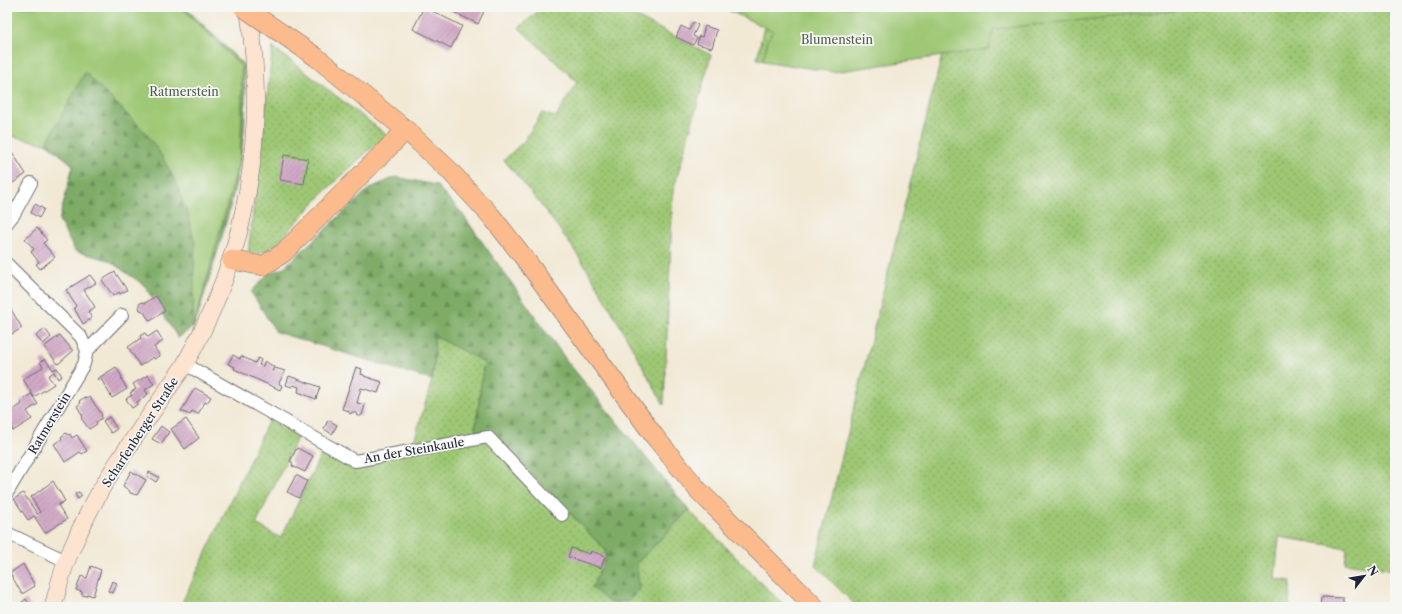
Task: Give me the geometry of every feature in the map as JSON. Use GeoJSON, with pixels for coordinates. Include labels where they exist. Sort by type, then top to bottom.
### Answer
{"type":"FeatureCollection","features":[{"type":"Feature","properties":{"kind":"main road"},"geometry":{"type":"LineString","coordinates":[[243,7],[316,57],[406,130],[448,169],[492,216],[655,437],[698,490],[815,607]]}},
{"type":"Feature","properties":{"kind":"main road"},"geometry":{"type":"LineString","coordinates":[[232,260],[263,266],[283,253],[406,130]]}},
{"type":"Feature","properties":{"kind":"street","name":"Scharfenberger Straße"},"geometry":{"type":"LineString","coordinates":[[53,607],[66,561],[89,512],[114,468],[185,364],[213,310],[232,260],[245,211],[254,149],[255,94],[253,36],[248,7]]}},
{"type":"Feature","properties":{"kind":"street"},"geometry":{"type":"LineString","coordinates":[[7,224],[31,183]]}},
{"type":"Feature","properties":{"kind":"street"},"geometry":{"type":"LineString","coordinates":[[7,264],[81,337],[87,351]]}},
{"type":"Feature","properties":{"kind":"street","name":"Ratmerstein"},"geometry":{"type":"LineString","coordinates":[[7,493],[84,364],[87,351],[122,314]]}},
{"type":"Feature","properties":{"kind":"street","name":"An der Steinkaule"},"geometry":{"type":"LineString","coordinates":[[185,364],[355,461],[488,437],[562,514]]}},
{"type":"Feature","properties":{"kind":"street"},"geometry":{"type":"LineString","coordinates":[[7,534],[66,561]]}},
{"type":"Feature","properties":{"kind":"green space"},"geometry":{"type":"Polygon","coordinates":[[[7,7],[185,7],[244,65],[245,122],[241,156],[232,198],[221,241],[195,325],[178,338],[144,285],[108,260],[75,251],[59,221],[73,165],[46,143],[7,7]]]}},
{"type":"Feature","properties":{"kind":"green space","name":"Ratmerstein"},"geometry":{"type":"Polygon","coordinates":[[[7,7],[181,7],[241,66],[242,107],[240,158],[193,329],[195,243],[188,215],[175,180],[159,151],[145,132],[85,72],[46,144],[7,135],[7,7]]]}},
{"type":"Feature","properties":{"kind":"green space"},"geometry":{"type":"Polygon","coordinates":[[[542,7],[617,7],[711,55],[673,192],[664,405],[595,282],[545,211],[504,160],[524,141],[542,113],[556,117],[577,82],[519,28],[542,7]]]}},
{"type":"Feature","properties":{"kind":"green space","name":"Blumenstein"},"geometry":{"type":"Polygon","coordinates":[[[721,7],[1212,7],[993,29],[989,49],[834,72],[763,61],[768,40],[773,31],[721,7]]]}},
{"type":"Feature","properties":{"kind":"green space"},"geometry":{"type":"Polygon","coordinates":[[[726,7],[1395,7],[1395,570],[1345,563],[1347,548],[1279,537],[1275,579],[1291,581],[1289,607],[857,607],[815,565],[943,51],[829,68],[757,59],[764,26],[726,7]]]}},
{"type":"Feature","properties":{"kind":"green space"},"geometry":{"type":"Polygon","coordinates":[[[273,47],[388,136],[368,151],[323,193],[277,244],[259,254],[248,253],[273,47]]]}},
{"type":"Feature","properties":{"kind":"green space"},"geometry":{"type":"Polygon","coordinates":[[[396,177],[436,185],[461,212],[567,361],[689,510],[636,564],[640,590],[628,601],[610,603],[592,588],[606,556],[605,550],[492,431],[475,432],[484,362],[434,336],[435,355],[432,380],[276,332],[251,292],[268,274],[283,268],[370,188],[396,177]]]}},
{"type":"Feature","properties":{"kind":"green space"},"geometry":{"type":"Polygon","coordinates":[[[433,335],[484,362],[475,432],[492,430],[605,550],[606,556],[592,588],[636,564],[689,510],[786,607],[180,607],[269,420],[298,436],[256,524],[281,538],[323,450],[354,466],[413,445],[432,380],[435,355],[433,335]]]}},
{"type":"Feature","properties":{"kind":"building"},"geometry":{"type":"Polygon","coordinates":[[[424,7],[462,26],[451,48],[413,29],[424,7]]]}},
{"type":"Feature","properties":{"kind":"building"},"geometry":{"type":"Polygon","coordinates":[[[443,7],[486,7],[478,24],[443,7]]]}},
{"type":"Feature","properties":{"kind":"building"},"geometry":{"type":"Polygon","coordinates":[[[693,22],[698,25],[693,36],[697,38],[693,45],[676,37],[681,26],[689,30],[693,22]]]}},
{"type":"Feature","properties":{"kind":"building"},"geometry":{"type":"Polygon","coordinates":[[[705,26],[717,30],[712,48],[697,44],[699,36],[702,37],[705,26]]]}},
{"type":"Feature","properties":{"kind":"building"},"geometry":{"type":"Polygon","coordinates":[[[12,152],[26,174],[13,183],[7,174],[7,155],[12,152]]]}},
{"type":"Feature","properties":{"kind":"building"},"geometry":{"type":"Polygon","coordinates":[[[284,155],[308,159],[304,184],[280,180],[284,155]]]}},
{"type":"Feature","properties":{"kind":"building"},"geometry":{"type":"Polygon","coordinates":[[[35,204],[44,209],[39,218],[31,213],[35,204]]]}},
{"type":"Feature","properties":{"kind":"building"},"geometry":{"type":"Polygon","coordinates":[[[37,228],[47,240],[43,243],[55,257],[40,269],[36,264],[39,262],[31,252],[34,249],[25,239],[37,228]]]}},
{"type":"Feature","properties":{"kind":"building"},"geometry":{"type":"Polygon","coordinates":[[[115,272],[127,290],[120,294],[119,292],[113,296],[102,280],[115,272]]]}},
{"type":"Feature","properties":{"kind":"building"},"geometry":{"type":"Polygon","coordinates":[[[90,275],[96,283],[84,290],[95,307],[88,312],[92,318],[83,324],[74,308],[76,306],[66,290],[90,275]]]}},
{"type":"Feature","properties":{"kind":"building"},"geometry":{"type":"Polygon","coordinates":[[[156,296],[165,311],[150,321],[143,311],[140,310],[139,304],[142,302],[145,303],[156,296]]]}},
{"type":"Feature","properties":{"kind":"building"},"geometry":{"type":"Polygon","coordinates":[[[9,306],[22,328],[12,334],[7,326],[7,307],[9,306]]]}},
{"type":"Feature","properties":{"kind":"building"},"geometry":{"type":"Polygon","coordinates":[[[45,329],[51,337],[43,344],[36,336],[45,329]]]}},
{"type":"Feature","properties":{"kind":"building"},"geometry":{"type":"Polygon","coordinates":[[[157,331],[163,341],[154,347],[160,356],[154,359],[153,357],[140,366],[128,347],[141,338],[140,336],[145,333],[148,337],[157,331]]]}},
{"type":"Feature","properties":{"kind":"building"},"geometry":{"type":"Polygon","coordinates":[[[60,335],[73,351],[58,364],[44,347],[60,335]]]}},
{"type":"Feature","properties":{"kind":"building"},"geometry":{"type":"Polygon","coordinates":[[[233,355],[240,359],[241,356],[255,363],[258,358],[261,360],[259,365],[263,366],[265,361],[274,367],[272,371],[274,371],[275,368],[285,371],[279,383],[282,386],[280,390],[234,369],[235,367],[228,364],[233,355]]]}},
{"type":"Feature","properties":{"kind":"building"},"geometry":{"type":"Polygon","coordinates":[[[45,359],[53,370],[57,368],[62,376],[58,379],[54,372],[48,376],[54,384],[34,397],[23,379],[43,367],[40,362],[45,359]]]}},
{"type":"Feature","properties":{"kind":"building"},"geometry":{"type":"Polygon","coordinates":[[[116,367],[127,389],[112,398],[101,379],[98,381],[97,379],[116,367]]]}},
{"type":"Feature","properties":{"kind":"building"},"geometry":{"type":"Polygon","coordinates":[[[356,367],[362,369],[361,374],[364,376],[382,382],[378,393],[361,388],[357,403],[365,405],[362,415],[360,416],[357,416],[356,413],[352,412],[351,414],[349,411],[342,409],[356,367]]]}},
{"type":"Feature","properties":{"kind":"building"},"geometry":{"type":"Polygon","coordinates":[[[148,375],[154,384],[145,390],[148,394],[137,402],[138,404],[132,408],[126,399],[132,395],[130,393],[136,389],[133,384],[148,375]]]}},
{"type":"Feature","properties":{"kind":"building"},"geometry":{"type":"Polygon","coordinates":[[[289,376],[320,387],[316,399],[298,392],[299,387],[286,385],[289,376]]]}},
{"type":"Feature","properties":{"kind":"building"},"geometry":{"type":"Polygon","coordinates":[[[195,388],[211,397],[207,403],[205,402],[198,414],[192,411],[190,415],[181,411],[195,388]]]}},
{"type":"Feature","properties":{"kind":"building"},"geometry":{"type":"Polygon","coordinates":[[[31,394],[38,404],[27,411],[32,419],[13,431],[7,419],[7,414],[22,404],[20,401],[31,394]]]}},
{"type":"Feature","properties":{"kind":"building"},"geometry":{"type":"Polygon","coordinates":[[[85,397],[86,399],[90,397],[102,415],[102,418],[96,422],[97,424],[89,429],[81,418],[83,416],[77,406],[81,403],[79,401],[85,397]]]}},
{"type":"Feature","properties":{"kind":"building"},"geometry":{"type":"Polygon","coordinates":[[[109,417],[117,429],[111,433],[103,421],[109,417]]]}},
{"type":"Feature","properties":{"kind":"building"},"geometry":{"type":"Polygon","coordinates":[[[186,419],[199,438],[185,449],[171,429],[186,419]]]}},
{"type":"Feature","properties":{"kind":"building"},"geometry":{"type":"Polygon","coordinates":[[[328,420],[337,425],[332,434],[324,429],[328,420]]]}},
{"type":"Feature","properties":{"kind":"building"},"geometry":{"type":"Polygon","coordinates":[[[161,426],[169,432],[161,444],[152,439],[161,426]]]}},
{"type":"Feature","properties":{"kind":"building"},"geometry":{"type":"Polygon","coordinates":[[[66,433],[68,435],[70,434],[72,438],[77,435],[87,451],[82,454],[80,452],[65,462],[54,444],[62,439],[61,437],[66,433]]]}},
{"type":"Feature","properties":{"kind":"building"},"geometry":{"type":"Polygon","coordinates":[[[297,448],[313,456],[305,472],[292,466],[293,463],[290,461],[297,448]]]}},
{"type":"Feature","properties":{"kind":"building"},"geometry":{"type":"Polygon","coordinates":[[[131,471],[146,480],[137,495],[130,493],[130,491],[123,486],[131,471]]]}},
{"type":"Feature","properties":{"kind":"building"},"geometry":{"type":"Polygon","coordinates":[[[149,472],[159,477],[156,482],[147,476],[149,472]]]}},
{"type":"Feature","properties":{"kind":"building"},"geometry":{"type":"Polygon","coordinates":[[[296,475],[307,481],[299,498],[287,492],[296,475]]]}},
{"type":"Feature","properties":{"kind":"building"},"geometry":{"type":"Polygon","coordinates":[[[53,481],[65,501],[58,505],[67,519],[45,533],[34,516],[28,520],[14,499],[23,493],[37,514],[40,512],[31,497],[53,481]]]}},
{"type":"Feature","properties":{"kind":"building"},"geometry":{"type":"Polygon","coordinates":[[[79,492],[82,496],[78,499],[75,494],[79,492]]]}},
{"type":"Feature","properties":{"kind":"building"},"geometry":{"type":"Polygon","coordinates":[[[571,548],[590,554],[591,551],[605,556],[601,568],[568,557],[571,548]]]}},
{"type":"Feature","properties":{"kind":"building"},"geometry":{"type":"Polygon","coordinates":[[[23,564],[35,586],[22,594],[10,573],[23,564]]]}},
{"type":"Feature","properties":{"kind":"building"},"geometry":{"type":"Polygon","coordinates":[[[91,566],[101,570],[93,596],[87,594],[86,596],[82,595],[82,592],[76,590],[81,576],[87,578],[91,566]]]}},
{"type":"Feature","properties":{"kind":"building"},"geometry":{"type":"Polygon","coordinates":[[[112,581],[117,583],[113,593],[108,591],[112,581]]]}},
{"type":"Feature","properties":{"kind":"building"},"geometry":{"type":"Polygon","coordinates":[[[1322,597],[1343,598],[1343,607],[1321,607],[1322,597]]]}},
{"type":"Feature","properties":{"kind":"building"},"geometry":{"type":"Polygon","coordinates":[[[26,599],[31,607],[19,607],[22,605],[21,603],[26,599]]]}}]}
